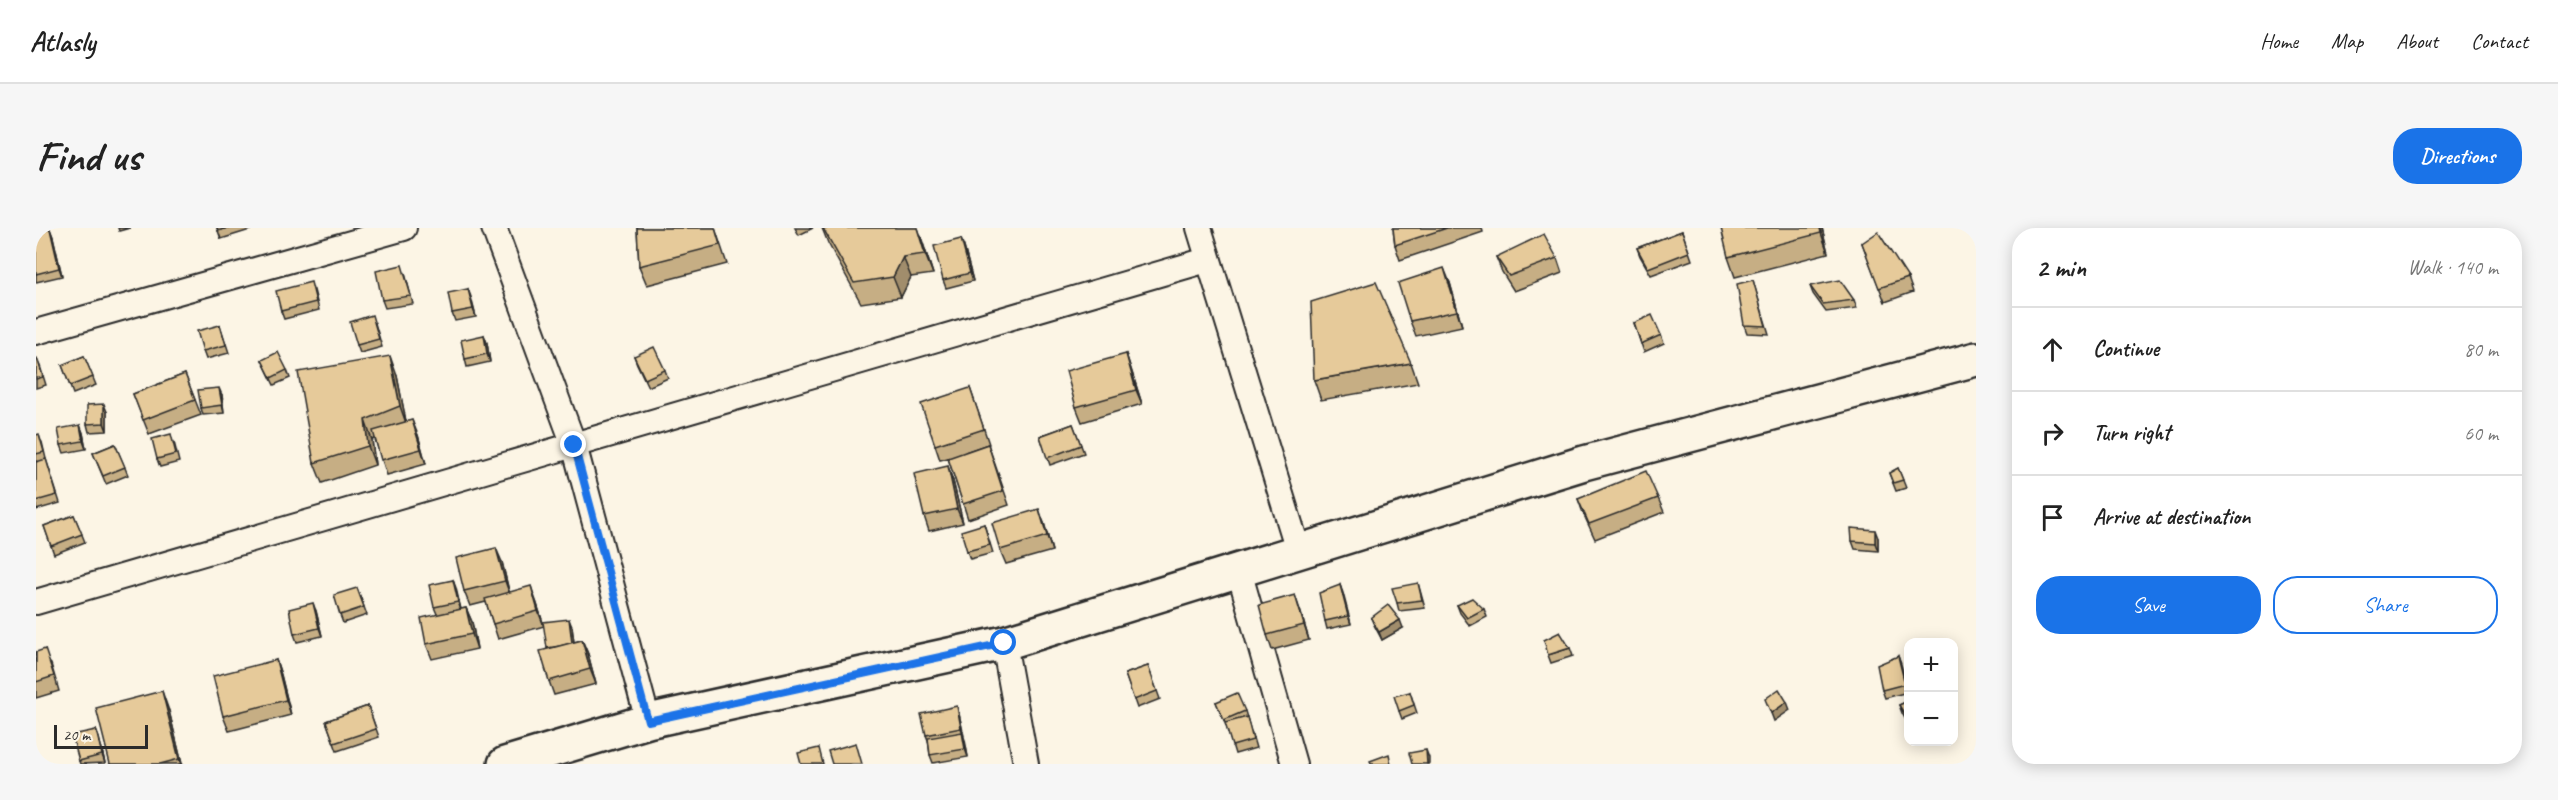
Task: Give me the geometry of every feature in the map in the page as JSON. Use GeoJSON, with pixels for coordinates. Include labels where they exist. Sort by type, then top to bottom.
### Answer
{"type":"FeatureCollection","features":[{"type":"Feature","properties":{"kind":"street"},"geometry":{"type":"LineString","coordinates":[[36,332],[404,228]]}},
{"type":"Feature","properties":{"kind":"street"},"geometry":{"type":"LineString","coordinates":[[494,228],[574,445],[648,721]]}},
{"type":"Feature","properties":{"kind":"street"},"geometry":{"type":"LineString","coordinates":[[1199,228],[1299,553]]}},
{"type":"Feature","properties":{"kind":"street"},"geometry":{"type":"LineString","coordinates":[[36,602],[1207,260]]}},
{"type":"Feature","properties":{"kind":"street"},"geometry":{"type":"LineString","coordinates":[[505,764],[648,721],[1004,643],[1584,463],[1976,358]]}},
{"type":"Feature","properties":{"kind":"street"},"geometry":{"type":"LineString","coordinates":[[1239,571],[1294,764]]}},
{"type":"Feature","properties":{"kind":"street"},"geometry":{"type":"LineString","coordinates":[[1004,643],[1026,764]]}},
{"type":"Feature","properties":{"kind":"building"},"geometry":{"type":"Polygon","coordinates":[[[637,228],[715,228],[720,245],[639,266],[637,228]]]}},
{"type":"Feature","properties":{"kind":"building"},"geometry":{"type":"Polygon","coordinates":[[[823,228],[917,228],[925,254],[903,257],[893,277],[854,283],[823,228]]]}},
{"type":"Feature","properties":{"kind":"building"},"geometry":{"type":"Polygon","coordinates":[[[1393,228],[1447,228],[1395,245],[1393,228]]]}},
{"type":"Feature","properties":{"kind":"building"},"geometry":{"type":"Polygon","coordinates":[[[1721,228],[1820,228],[1821,233],[1728,257],[1721,228]]]}},
{"type":"Feature","properties":{"kind":"building"},"geometry":{"type":"Polygon","coordinates":[[[50,229],[59,268],[36,274],[36,232],[50,229]]]}},
{"type":"Feature","properties":{"kind":"building"},"geometry":{"type":"Polygon","coordinates":[[[1682,231],[1689,252],[1648,268],[1637,248],[1682,231]]]}},
{"type":"Feature","properties":{"kind":"building"},"geometry":{"type":"Polygon","coordinates":[[[1878,232],[1908,278],[1879,288],[1862,243],[1878,232]]]}},
{"type":"Feature","properties":{"kind":"building"},"geometry":{"type":"Polygon","coordinates":[[[1544,234],[1557,258],[1509,276],[1496,257],[1544,234]]]}},
{"type":"Feature","properties":{"kind":"building"},"geometry":{"type":"Polygon","coordinates":[[[961,239],[970,273],[943,280],[934,246],[961,239]]]}},
{"type":"Feature","properties":{"kind":"building"},"geometry":{"type":"Polygon","coordinates":[[[402,265],[411,296],[382,300],[376,271],[402,265]]]}},
{"type":"Feature","properties":{"kind":"building"},"geometry":{"type":"Polygon","coordinates":[[[1444,268],[1457,311],[1410,321],[1398,283],[1444,268]]]}},
{"type":"Feature","properties":{"kind":"building"},"geometry":{"type":"Polygon","coordinates":[[[1753,280],[1766,326],[1744,325],[1737,284],[1753,280]]]}},
{"type":"Feature","properties":{"kind":"building"},"geometry":{"type":"Polygon","coordinates":[[[1840,280],[1854,300],[1823,304],[1810,286],[1840,280]]]}},
{"type":"Feature","properties":{"kind":"building"},"geometry":{"type":"Polygon","coordinates":[[[311,282],[316,302],[281,311],[276,291],[311,282]]]}},
{"type":"Feature","properties":{"kind":"building"},"geometry":{"type":"Polygon","coordinates":[[[1376,282],[1411,363],[1314,380],[1311,302],[1376,282]]]}},
{"type":"Feature","properties":{"kind":"building"},"geometry":{"type":"Polygon","coordinates":[[[468,289],[473,309],[452,313],[448,293],[468,289]]]}},
{"type":"Feature","properties":{"kind":"building"},"geometry":{"type":"Polygon","coordinates":[[[372,315],[379,339],[357,345],[350,322],[372,315]]]}},
{"type":"Feature","properties":{"kind":"building"},"geometry":{"type":"Polygon","coordinates":[[[1652,315],[1661,335],[1641,344],[1634,323],[1652,315]]]}},
{"type":"Feature","properties":{"kind":"building"},"geometry":{"type":"Polygon","coordinates":[[[220,325],[226,345],[203,351],[197,331],[220,325]]]}},
{"type":"Feature","properties":{"kind":"building"},"geometry":{"type":"Polygon","coordinates":[[[484,335],[487,354],[465,359],[461,340],[484,335]]]}},
{"type":"Feature","properties":{"kind":"building"},"geometry":{"type":"Polygon","coordinates":[[[654,347],[665,370],[645,379],[634,356],[654,347]]]}},
{"type":"Feature","properties":{"kind":"building"},"geometry":{"type":"Polygon","coordinates":[[[278,352],[287,370],[271,378],[262,360],[278,352]]]}},
{"type":"Feature","properties":{"kind":"building"},"geometry":{"type":"Polygon","coordinates":[[[1126,354],[1136,390],[1076,407],[1066,371],[1126,354]]]}},
{"type":"Feature","properties":{"kind":"building"},"geometry":{"type":"Polygon","coordinates":[[[84,356],[93,377],[70,386],[62,365],[84,356]]]}},
{"type":"Feature","properties":{"kind":"building"},"geometry":{"type":"Polygon","coordinates":[[[390,356],[400,406],[365,420],[368,446],[314,463],[298,372],[390,356]]]}},
{"type":"Feature","properties":{"kind":"building"},"geometry":{"type":"Polygon","coordinates":[[[36,358],[43,377],[36,379],[36,358]]]}},
{"type":"Feature","properties":{"kind":"building"},"geometry":{"type":"Polygon","coordinates":[[[185,374],[195,400],[143,420],[133,394],[185,374]]]}},
{"type":"Feature","properties":{"kind":"building"},"geometry":{"type":"Polygon","coordinates":[[[219,388],[222,405],[201,408],[198,390],[219,388]]]}},
{"type":"Feature","properties":{"kind":"building"},"geometry":{"type":"Polygon","coordinates":[[[970,388],[984,429],[935,445],[921,404],[970,388]]]}},
{"type":"Feature","properties":{"kind":"building"},"geometry":{"type":"Polygon","coordinates":[[[104,404],[104,423],[87,424],[87,405],[104,404]]]}},
{"type":"Feature","properties":{"kind":"building"},"geometry":{"type":"Polygon","coordinates":[[[412,420],[421,449],[381,460],[373,431],[412,420]]]}},
{"type":"Feature","properties":{"kind":"building"},"geometry":{"type":"Polygon","coordinates":[[[1073,424],[1081,445],[1047,458],[1040,436],[1073,424]]]}},
{"type":"Feature","properties":{"kind":"building"},"geometry":{"type":"Polygon","coordinates":[[[80,425],[83,441],[61,445],[58,429],[80,425]]]}},
{"type":"Feature","properties":{"kind":"building"},"geometry":{"type":"Polygon","coordinates":[[[39,434],[44,452],[36,454],[36,435],[39,434]]]}},
{"type":"Feature","properties":{"kind":"building"},"geometry":{"type":"Polygon","coordinates":[[[171,434],[176,454],[157,459],[152,439],[171,434]]]}},
{"type":"Feature","properties":{"kind":"building"},"geometry":{"type":"Polygon","coordinates":[[[115,444],[125,467],[103,476],[93,453],[115,444]]]}},
{"type":"Feature","properties":{"kind":"building"},"geometry":{"type":"Polygon","coordinates":[[[988,444],[1003,491],[963,504],[948,458],[988,444]]]}},
{"type":"Feature","properties":{"kind":"building"},"geometry":{"type":"Polygon","coordinates":[[[46,459],[57,495],[36,501],[36,462],[46,459]]]}},
{"type":"Feature","properties":{"kind":"building"},"geometry":{"type":"Polygon","coordinates":[[[948,466],[957,509],[924,516],[914,474],[948,466]]]}},
{"type":"Feature","properties":{"kind":"building"},"geometry":{"type":"Polygon","coordinates":[[[1898,468],[1903,480],[1893,483],[1889,473],[1898,468]]]}},
{"type":"Feature","properties":{"kind":"building"},"geometry":{"type":"Polygon","coordinates":[[[1646,471],[1658,498],[1589,524],[1578,499],[1646,471]]]}},
{"type":"Feature","properties":{"kind":"building"},"geometry":{"type":"Polygon","coordinates":[[[1039,509],[1047,536],[1000,550],[992,523],[1039,509]]]}},
{"type":"Feature","properties":{"kind":"building"},"geometry":{"type":"Polygon","coordinates":[[[74,515],[82,534],[51,546],[44,526],[74,515]]]}},
{"type":"Feature","properties":{"kind":"building"},"geometry":{"type":"Polygon","coordinates":[[[984,524],[990,545],[967,551],[961,531],[984,524]]]}},
{"type":"Feature","properties":{"kind":"building"},"geometry":{"type":"Polygon","coordinates":[[[1851,528],[1875,530],[1875,543],[1852,541],[1851,528]]]}},
{"type":"Feature","properties":{"kind":"building"},"geometry":{"type":"Polygon","coordinates":[[[496,548],[505,581],[464,591],[456,558],[496,548]]]}},
{"type":"Feature","properties":{"kind":"building"},"geometry":{"type":"Polygon","coordinates":[[[453,580],[458,602],[434,607],[429,585],[453,580]]]}},
{"type":"Feature","properties":{"kind":"building"},"geometry":{"type":"Polygon","coordinates":[[[1418,583],[1422,600],[1397,603],[1392,588],[1418,583]]]}},
{"type":"Feature","properties":{"kind":"building"},"geometry":{"type":"Polygon","coordinates":[[[1340,585],[1348,616],[1325,621],[1319,593],[1340,585]]]}},
{"type":"Feature","properties":{"kind":"building"},"geometry":{"type":"Polygon","coordinates":[[[531,586],[538,611],[493,624],[485,599],[531,586]]]}},
{"type":"Feature","properties":{"kind":"building"},"geometry":{"type":"Polygon","coordinates":[[[357,588],[364,607],[340,615],[334,595],[357,588]]]}},
{"type":"Feature","properties":{"kind":"building"},"geometry":{"type":"Polygon","coordinates":[[[1295,595],[1304,625],[1267,635],[1259,605],[1295,595]]]}},
{"type":"Feature","properties":{"kind":"building"},"geometry":{"type":"Polygon","coordinates":[[[1472,598],[1484,609],[1467,618],[1457,605],[1472,598]]]}},
{"type":"Feature","properties":{"kind":"building"},"geometry":{"type":"Polygon","coordinates":[[[313,603],[319,628],[294,634],[289,609],[313,603]]]}},
{"type":"Feature","properties":{"kind":"building"},"geometry":{"type":"Polygon","coordinates":[[[1388,605],[1400,620],[1379,632],[1371,618],[1388,605]]]}},
{"type":"Feature","properties":{"kind":"building"},"geometry":{"type":"Polygon","coordinates":[[[466,608],[472,634],[426,644],[421,618],[466,608]]]}},
{"type":"Feature","properties":{"kind":"building"},"geometry":{"type":"Polygon","coordinates":[[[569,619],[572,643],[547,648],[543,622],[569,619]]]}},
{"type":"Feature","properties":{"kind":"building"},"geometry":{"type":"Polygon","coordinates":[[[1560,632],[1570,648],[1548,655],[1544,640],[1560,632]]]}},
{"type":"Feature","properties":{"kind":"building"},"geometry":{"type":"Polygon","coordinates":[[[582,640],[590,669],[549,681],[540,651],[582,640]]]}},
{"type":"Feature","properties":{"kind":"building"},"geometry":{"type":"Polygon","coordinates":[[[45,649],[54,676],[36,682],[36,652],[45,649]]]}},
{"type":"Feature","properties":{"kind":"building"},"geometry":{"type":"Polygon","coordinates":[[[1898,656],[1904,684],[1882,690],[1877,665],[1898,656]]]}},
{"type":"Feature","properties":{"kind":"building"},"geometry":{"type":"Polygon","coordinates":[[[276,660],[286,700],[223,716],[213,676],[276,660]]]}},
{"type":"Feature","properties":{"kind":"building"},"geometry":{"type":"Polygon","coordinates":[[[1148,666],[1157,691],[1134,700],[1125,674],[1148,666]]]}},
{"type":"Feature","properties":{"kind":"building"},"geometry":{"type":"Polygon","coordinates":[[[1779,689],[1787,702],[1771,713],[1765,699],[1779,689]]]}},
{"type":"Feature","properties":{"kind":"building"},"geometry":{"type":"Polygon","coordinates":[[[162,691],[179,759],[160,764],[110,764],[96,708],[162,691]]]}},
{"type":"Feature","properties":{"kind":"building"},"geometry":{"type":"Polygon","coordinates":[[[1410,692],[1414,705],[1399,711],[1394,696],[1410,692]]]}},
{"type":"Feature","properties":{"kind":"building"},"geometry":{"type":"Polygon","coordinates":[[[1237,693],[1245,711],[1224,720],[1216,702],[1237,693]]]}},
{"type":"Feature","properties":{"kind":"building"},"geometry":{"type":"Polygon","coordinates":[[[1904,703],[1904,713],[1899,705],[1904,703]]]}},
{"type":"Feature","properties":{"kind":"building"},"geometry":{"type":"Polygon","coordinates":[[[368,706],[376,729],[334,743],[326,721],[368,706]]]}},
{"type":"Feature","properties":{"kind":"building"},"geometry":{"type":"Polygon","coordinates":[[[957,706],[961,728],[926,735],[921,714],[957,706]]]}},
{"type":"Feature","properties":{"kind":"building"},"geometry":{"type":"Polygon","coordinates":[[[1247,717],[1253,740],[1232,746],[1225,723],[1247,717]]]}},
{"type":"Feature","properties":{"kind":"building"},"geometry":{"type":"Polygon","coordinates":[[[96,730],[102,755],[79,761],[72,735],[96,730]]]}},
{"type":"Feature","properties":{"kind":"building"},"geometry":{"type":"Polygon","coordinates":[[[962,732],[965,749],[930,755],[928,738],[962,732]]]}},
{"type":"Feature","properties":{"kind":"building"},"geometry":{"type":"Polygon","coordinates":[[[856,743],[862,764],[832,764],[828,751],[856,743]]]}},
{"type":"Feature","properties":{"kind":"building"},"geometry":{"type":"Polygon","coordinates":[[[819,748],[823,764],[801,764],[798,753],[819,748]]]}},
{"type":"Feature","properties":{"kind":"building"},"geometry":{"type":"Polygon","coordinates":[[[1426,750],[1427,764],[1412,764],[1409,753],[1426,750]]]}},
{"type":"Feature","properties":{"kind":"building"},"geometry":{"type":"Polygon","coordinates":[[[1389,754],[1391,764],[1371,764],[1370,761],[1389,754]]]}},
{"type":"Feature","properties":{"kind":"route"},"geometry":{"type":"LineString","coordinates":[[574,445],[648,721],[1004,643]]}}]}
